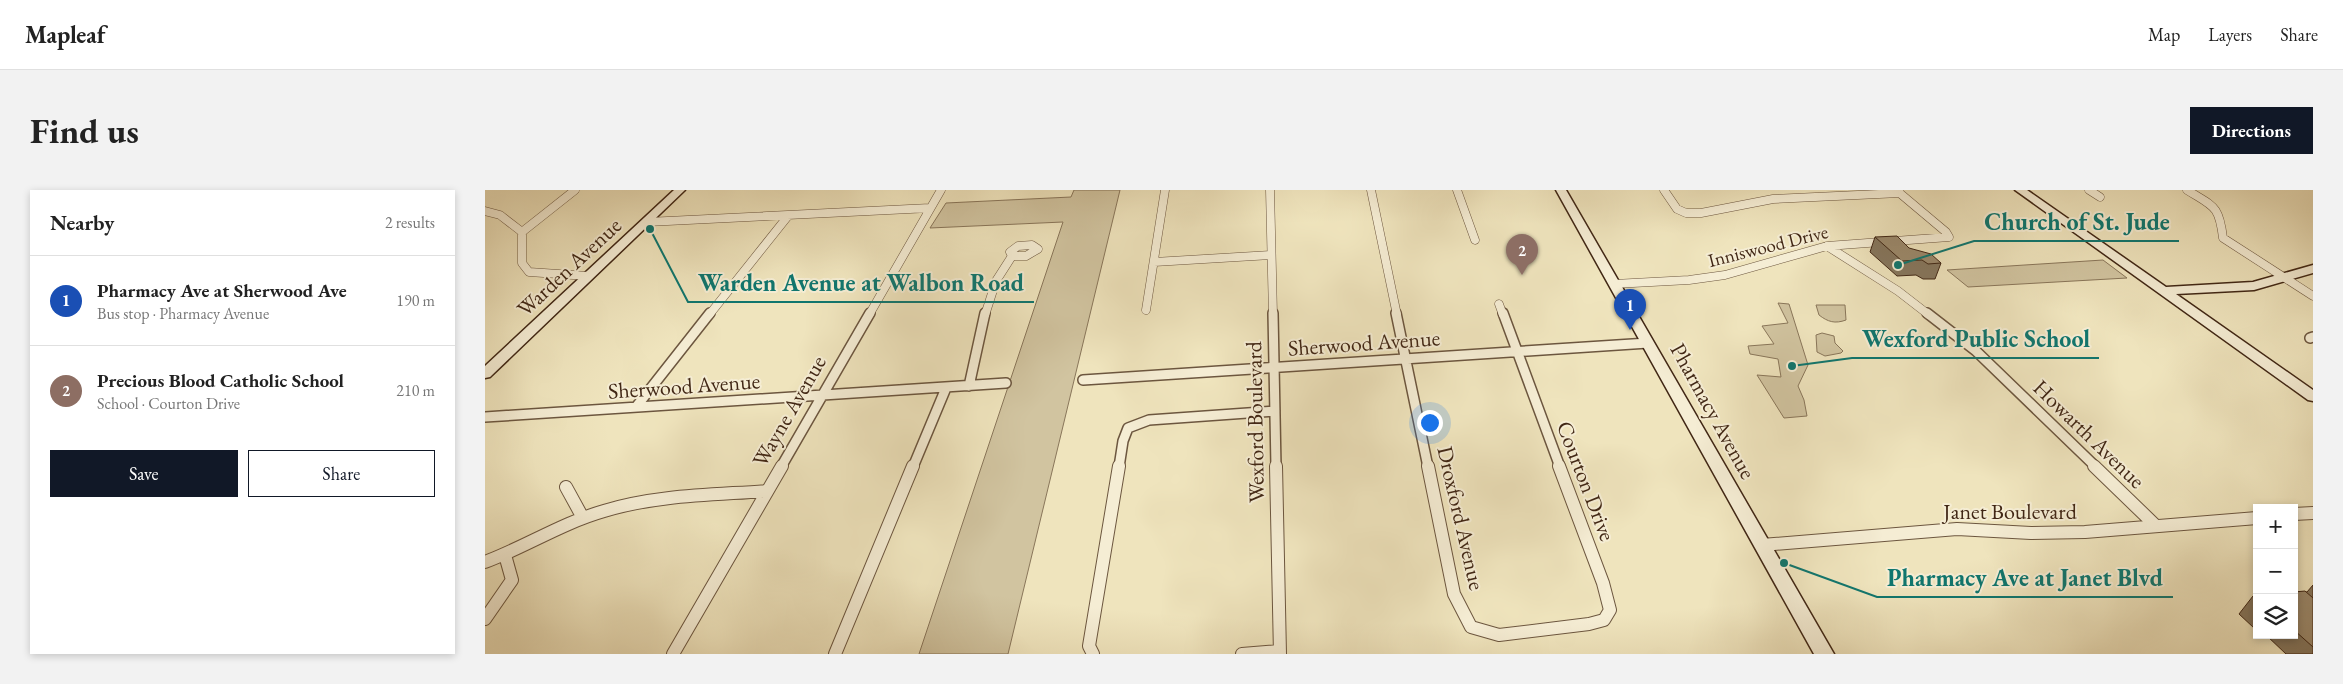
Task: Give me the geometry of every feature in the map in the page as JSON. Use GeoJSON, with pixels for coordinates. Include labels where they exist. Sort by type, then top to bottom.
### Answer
{"type":"FeatureCollection","features":[{"type":"Feature","properties":{"kind":"street"},"geometry":{"type":"LineString","coordinates":[[522,232],[575,190]]}},
{"type":"Feature","properties":{"kind":"street","name":"Warden Avenue"},"geometry":{"type":"LineString","coordinates":[[485,374],[681,190]]}},
{"type":"Feature","properties":{"kind":"street","name":"Wayne Avenue"},"geometry":{"type":"LineString","coordinates":[[673,654],[941,190]]}},
{"type":"Feature","properties":{"kind":"street"},"geometry":{"type":"LineString","coordinates":[[1146,310],[1165,190]]}},
{"type":"Feature","properties":{"kind":"street","name":"Wexford Boulevard"},"geometry":{"type":"LineString","coordinates":[[1270,190],[1280,653]]}},
{"type":"Feature","properties":{"kind":"street","name":"Droxford Avenue"},"geometry":{"type":"LineString","coordinates":[[1371,190],[1454,594],[1471,627],[1499,634],[1551,629]]}},
{"type":"Feature","properties":{"kind":"street"},"geometry":{"type":"LineString","coordinates":[[1457,190],[1475,240]]}},
{"type":"Feature","properties":{"kind":"street","name":"Pharmacy Avenue"},"geometry":{"type":"LineString","coordinates":[[1561,190],[1648,343],[1688,419],[1824,654]]}},
{"type":"Feature","properties":{"kind":"street"},"geometry":{"type":"LineString","coordinates":[[1664,190],[1677,208],[1685,213],[1701,213],[1773,199],[1898,191]]}},
{"type":"Feature","properties":{"kind":"street"},"geometry":{"type":"LineString","coordinates":[[2020,190],[2313,397]]}},
{"type":"Feature","properties":{"kind":"street"},"geometry":{"type":"LineString","coordinates":[[2089,190],[2100,197]]}},
{"type":"Feature","properties":{"kind":"street"},"geometry":{"type":"LineString","coordinates":[[2187,190],[2215,208],[2221,216],[2223,238],[2313,296]]}},
{"type":"Feature","properties":{"kind":"street","name":"Inniswood Drive"},"geometry":{"type":"LineString","coordinates":[[1614,284],[1689,280],[1725,275],[1827,246],[1949,237],[1946,232],[1898,191]]}},
{"type":"Feature","properties":{"kind":"street"},"geometry":{"type":"LineString","coordinates":[[647,222],[930,208]]}},
{"type":"Feature","properties":{"kind":"street"},"geometry":{"type":"LineString","coordinates":[[485,211],[500,215],[522,232]]}},
{"type":"Feature","properties":{"kind":"street"},"geometry":{"type":"LineString","coordinates":[[636,407],[788,216]]}},
{"type":"Feature","properties":{"kind":"street"},"geometry":{"type":"LineString","coordinates":[[522,232],[522,264],[529,272],[588,276]]}},
{"type":"Feature","properties":{"kind":"street","name":"Howarth Avenue"},"geometry":{"type":"LineString","coordinates":[[1827,246],[1898,291],[1976,351],[2155,525]]}},
{"type":"Feature","properties":{"kind":"street"},"geometry":{"type":"LineString","coordinates":[[1154,262],[1271,255]]}},
{"type":"Feature","properties":{"kind":"street"},"geometry":{"type":"LineString","coordinates":[[969,386],[989,302],[1005,262],[1013,256]]}},
{"type":"Feature","properties":{"kind":"street"},"geometry":{"type":"LineString","coordinates":[[2165,292],[2253,286],[2313,269]]}},
{"type":"Feature","properties":{"kind":"street","name":"Courton Drive"},"geometry":{"type":"LineString","coordinates":[[1499,304],[1603,583],[1610,610],[1604,620],[1551,629]]}},
{"type":"Feature","properties":{"kind":"street","name":"Sherwood Avenue"},"geometry":{"type":"LineString","coordinates":[[1083,380],[1648,343]]}},
{"type":"Feature","properties":{"kind":"street","name":"Sherwood Avenue"},"geometry":{"type":"LineString","coordinates":[[485,417],[1006,383]]}},
{"type":"Feature","properties":{"kind":"street"},"geometry":{"type":"LineString","coordinates":[[835,654],[946,388]]}},
{"type":"Feature","properties":{"kind":"street"},"geometry":{"type":"LineString","coordinates":[[1093,654],[1089,646],[1123,441],[1128,428],[1149,420],[1275,411]]}},
{"type":"Feature","properties":{"kind":"street"},"geometry":{"type":"LineString","coordinates":[[567,487],[583,518]]}},
{"type":"Feature","properties":{"kind":"street"},"geometry":{"type":"LineString","coordinates":[[485,562],[505,555],[583,518],[645,501],[766,491]]}},
{"type":"Feature","properties":{"kind":"street"},"geometry":{"type":"LineString","coordinates":[[2298,514],[2313,513]]}},
{"type":"Feature","properties":{"kind":"street","name":"Janet Boulevard"},"geometry":{"type":"LineString","coordinates":[[1762,545],[1957,529],[2031,533],[2085,532],[2253,518]]}},
{"type":"Feature","properties":{"kind":"street"},"geometry":{"type":"LineString","coordinates":[[485,619],[496,606],[512,580],[505,555]]}},
{"type":"Feature","properties":{"kind":"street"},"geometry":{"type":"LineString","coordinates":[[1242,654],[1280,653]]}},
{"type":"Feature","properties":{"kind":"shaded area"},"geometry":{"type":"Polygon","coordinates":[[[1074,190],[1120,190],[1008,654],[919,654],[1063,222],[930,228],[946,203],[1071,197],[1074,190]]]}},
{"type":"Feature","properties":{"kind":"shaded area"},"geometry":{"type":"Polygon","coordinates":[[[2103,260],[2127,278],[1968,287],[1947,270],[2103,260]]]}},
{"type":"Feature","properties":{"kind":"shaded area"},"geometry":{"type":"Polygon","coordinates":[[[1778,303],[1789,304],[1808,365],[1798,386],[1804,400],[1807,416],[1784,418],[1757,375],[1781,377],[1778,359],[1750,354],[1748,346],[1774,344],[1762,326],[1788,323],[1778,303]]]}},
{"type":"Feature","properties":{"kind":"shaded area"},"geometry":{"type":"Polygon","coordinates":[[[1816,305],[1845,305],[1846,320],[1832,322],[1825,319],[1819,315],[1816,305]]]}},
{"type":"Feature","properties":{"kind":"shaded area"},"geometry":{"type":"Polygon","coordinates":[[[1822,333],[1834,336],[1835,343],[1843,351],[1825,356],[1817,352],[1816,335],[1822,333]]]}},
{"type":"Feature","properties":{"kind":"building"},"geometry":{"type":"Polygon","coordinates":[[[1897,236],[1909,248],[1931,254],[1941,263],[1928,264],[1922,260],[1902,261],[1875,237],[1897,236]]]}},
{"type":"Feature","properties":{"kind":"building"},"geometry":{"type":"Polygon","coordinates":[[[2305,591],[2313,598],[2313,647],[2298,634],[2298,592],[2305,591]]]}},
{"type":"Feature","properties":{"kind":"place","name":"Warden Avenue at Walbon Road"},"geometry":{"type":"Point","coordinates":[650,229]}},
{"type":"Feature","properties":{"kind":"place","name":"Church of St. Jude"},"geometry":{"type":"Point","coordinates":[1898,265]}},
{"type":"Feature","properties":{"kind":"place","name":"Precious Blood Catholic School"},"geometry":{"type":"Point","coordinates":[1522,275]}},
{"type":"Feature","properties":{"kind":"place","name":"Pharmacy Ave at Sherwood Ave"},"geometry":{"type":"Point","coordinates":[1630,330]}},
{"type":"Feature","properties":{"kind":"place","name":"Wexford Public School"},"geometry":{"type":"Point","coordinates":[1792,366]}},
{"type":"Feature","properties":{"kind":"place","name":"Pharmacy Ave at Janet Blvd"},"geometry":{"type":"Point","coordinates":[1784,563]}}]}
